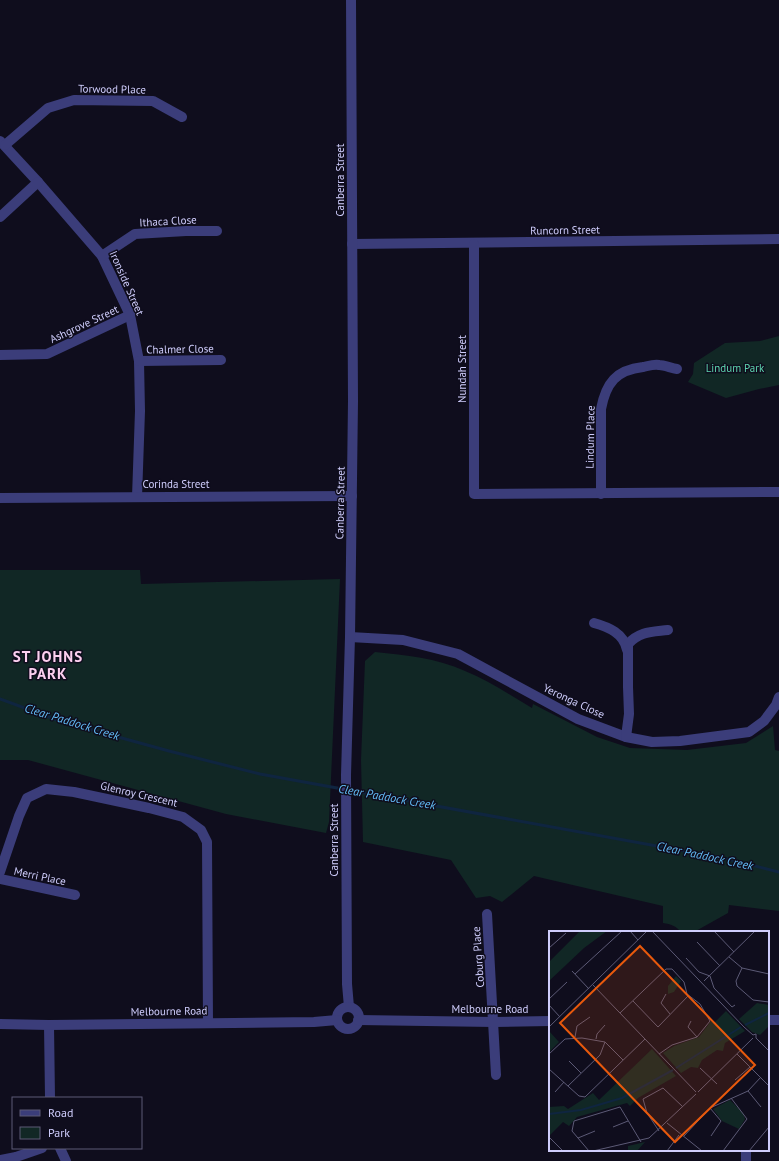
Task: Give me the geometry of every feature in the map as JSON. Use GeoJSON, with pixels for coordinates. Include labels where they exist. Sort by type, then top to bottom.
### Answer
{"type":"FeatureCollection","features":[{"type":"Feature","properties":{"kind":"street","name":"Canberra Street"},"geometry":{"type":"LineString","coordinates":[[349,1007],[347,984],[346,775],[350,637],[353,401],[351,0]]}},
{"type":"Feature","properties":{"kind":"street","name":"Torwood Place"},"geometry":{"type":"LineString","coordinates":[[2,144],[48,108],[74,100],[153,101],[182,117]]}},
{"type":"Feature","properties":{"kind":"street","name":"Ironside Street"},"geometry":{"type":"LineString","coordinates":[[2,144],[38,182],[102,256],[130,315],[139,361],[140,411],[137,496]]}},
{"type":"Feature","properties":{"kind":"street"},"geometry":{"type":"LineString","coordinates":[[0,217],[38,182]]}},
{"type":"Feature","properties":{"kind":"street","name":"Ithaca Close"},"geometry":{"type":"LineString","coordinates":[[102,256],[135,234],[186,230],[218,231]]}},
{"type":"Feature","properties":{"kind":"street","name":"Runcorn Street"},"geometry":{"type":"LineString","coordinates":[[352,244],[474,244],[779,239]]}},
{"type":"Feature","properties":{"kind":"street","name":"Nundah Street"},"geometry":{"type":"LineString","coordinates":[[474,244],[474,494],[601,494]]}},
{"type":"Feature","properties":{"kind":"street","name":"Ashgrove Street"},"geometry":{"type":"LineString","coordinates":[[0,355],[47,354],[130,315]]}},
{"type":"Feature","properties":{"kind":"street","name":"Chalmer Close"},"geometry":{"type":"LineString","coordinates":[[139,361],[221,360]]}},
{"type":"Feature","properties":{"kind":"street","name":"Lindum Place"},"geometry":{"type":"LineString","coordinates":[[601,494],[600,409],[603,396],[607,388],[613,380],[630,368],[658,364],[677,369]]}},
{"type":"Feature","properties":{"kind":"street"},"geometry":{"type":"LineString","coordinates":[[601,494],[779,492]]}},
{"type":"Feature","properties":{"kind":"street","name":"Corinda Street"},"geometry":{"type":"LineString","coordinates":[[0,498],[137,496],[352,496]]}},
{"type":"Feature","properties":{"kind":"street"},"geometry":{"type":"LineString","coordinates":[[594,624],[609,627],[622,637],[628,650]]}},
{"type":"Feature","properties":{"kind":"street"},"geometry":{"type":"LineString","coordinates":[[626,737],[629,714],[628,644],[633,639],[644,633],[668,630]]}},
{"type":"Feature","properties":{"kind":"street","name":"Yeronga Close"},"geometry":{"type":"LineString","coordinates":[[350,637],[403,640],[458,654],[578,719],[626,737],[652,742],[749,732],[764,721],[776,705],[779,696]]}},
{"type":"Feature","properties":{"kind":"street","name":"Glenroy Crescent"},"geometry":{"type":"LineString","coordinates":[[0,872],[19,816],[27,798],[46,789],[74,792],[183,817],[201,830],[207,842],[208,1023]]}},
{"type":"Feature","properties":{"kind":"street","name":"Merri Place"},"geometry":{"type":"LineString","coordinates":[[0,879],[75,895]]}},
{"type":"Feature","properties":{"kind":"street","name":"Coburg Place"},"geometry":{"type":"LineString","coordinates":[[487,914],[496,1075]]}},
{"type":"Feature","properties":{"kind":"street"},"geometry":{"type":"LineString","coordinates":[[349,1007],[357,1012],[358,1020],[356,1024],[349,1028],[342,1026],[337,1020],[338,1012],[341,1009],[349,1007]]}},
{"type":"Feature","properties":{"kind":"street","name":"Melbourne Road"},"geometry":{"type":"LineString","coordinates":[[0,1024],[49,1025],[314,1022],[337,1020]]}},
{"type":"Feature","properties":{"kind":"street","name":"Melbourne Road"},"geometry":{"type":"LineString","coordinates":[[358,1020],[494,1022],[549,1021]]}},
{"type":"Feature","properties":{"kind":"street"},"geometry":{"type":"LineString","coordinates":[[49,1025],[50,1097]]}},
{"type":"Feature","properties":{"kind":"street"},"geometry":{"type":"LineString","coordinates":[[0,1160],[16,1157],[39,1149]]}},
{"type":"Feature","properties":{"kind":"street"},"geometry":{"type":"LineString","coordinates":[[60,1149],[66,1161]]}},
{"type":"Feature","properties":{"kind":"green space","name":"Lindum Park"},"geometry":{"type":"Polygon","coordinates":[[[779,336],[779,385],[726,398],[688,382],[693,374],[694,363],[725,343],[760,341],[779,336]]]}},
{"type":"Feature","properties":{"kind":"green space"},"geometry":{"type":"Polygon","coordinates":[[[0,570],[140,570],[141,584],[340,579],[329,822],[326,833],[226,814],[28,760],[0,760],[0,570]]]}},
{"type":"Feature","properties":{"kind":"green space"},"geometry":{"type":"Polygon","coordinates":[[[375,652],[398,654],[443,663],[482,679],[532,708],[533,704],[597,737],[630,748],[687,750],[746,743],[773,726],[775,750],[779,751],[779,911],[729,905],[728,913],[696,931],[680,931],[673,926],[663,923],[663,906],[534,876],[502,902],[490,896],[476,898],[451,860],[363,842],[361,760],[365,661],[375,652]]]}},
{"type":"Feature","properties":{"kind":"waterway","name":"Clear Paddock Creek"},"geometry":{"type":"LineString","coordinates":[[0,699],[60,721],[260,774],[723,858],[779,872]]}},
{"type":"Feature","properties":{"kind":"district","name":"ST JOHNS PARK"},"geometry":{"type":"Point","coordinates":[48,666]}}]}
